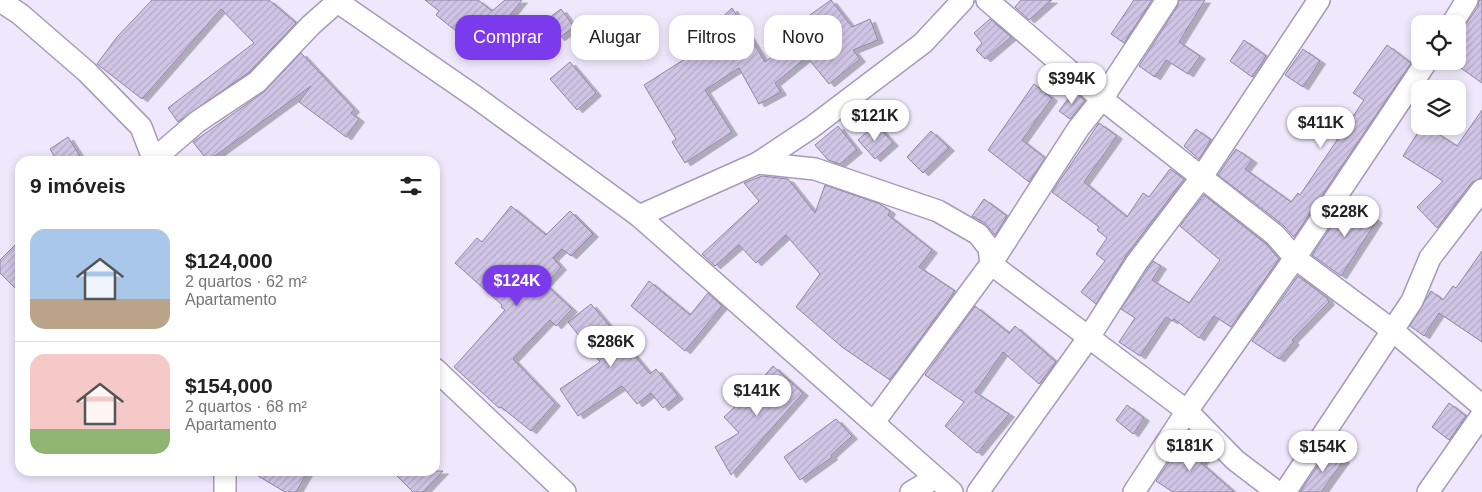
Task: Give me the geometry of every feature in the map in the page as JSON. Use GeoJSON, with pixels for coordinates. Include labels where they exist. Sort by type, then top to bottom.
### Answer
{"type":"FeatureCollection","features":[{"type":"Feature","properties":{"kind":"street"},"geometry":{"type":"LineString","coordinates":[[0,0],[20,14],[88,72],[141,127],[152,156]]}},
{"type":"Feature","properties":{"kind":"street"},"geometry":{"type":"LineString","coordinates":[[639,216],[758,163],[859,93],[923,43],[963,0]]}},
{"type":"Feature","properties":{"kind":"street"},"geometry":{"type":"LineString","coordinates":[[987,0],[1102,99],[1276,235],[1296,258],[1392,330],[1482,406]]}},
{"type":"Feature","properties":{"kind":"street"},"geometry":{"type":"LineString","coordinates":[[874,422],[992,264],[1078,129],[1102,99],[1167,0]]}},
{"type":"Feature","properties":{"kind":"street"},"geometry":{"type":"LineString","coordinates":[[978,492],[1089,337],[1137,262],[1201,178],[1319,0]]}},
{"type":"Feature","properties":{"kind":"street"},"geometry":{"type":"LineString","coordinates":[[1458,15],[1467,0]]}},
{"type":"Feature","properties":{"kind":"street"},"geometry":{"type":"LineString","coordinates":[[159,156],[197,122],[257,82],[336,1],[476,98],[639,216],[952,492]]}},
{"type":"Feature","properties":{"kind":"street"},"geometry":{"type":"LineString","coordinates":[[1134,492],[1187,411],[1296,258],[1421,70]]}},
{"type":"Feature","properties":{"kind":"street"},"geometry":{"type":"LineString","coordinates":[[758,163],[815,169],[938,211],[978,234],[989,248],[992,264],[1187,411],[1235,460],[1277,492]]}},
{"type":"Feature","properties":{"kind":"street"},"geometry":{"type":"LineString","coordinates":[[1285,492],[1412,301],[1430,258],[1482,190]]}},
{"type":"Feature","properties":{"kind":"street"},"geometry":{"type":"LineString","coordinates":[[440,374],[565,492]]}},
{"type":"Feature","properties":{"kind":"street"},"geometry":{"type":"LineString","coordinates":[[1428,492],[1482,415]]}},
{"type":"Feature","properties":{"kind":"street"},"geometry":{"type":"LineString","coordinates":[[225,476],[225,492]]}},
{"type":"Feature","properties":{"kind":"street"},"geometry":{"type":"LineString","coordinates":[[911,492],[935,478]]}},
{"type":"Feature","properties":{"kind":"building"},"geometry":{"type":"Polygon","coordinates":[[[152,0],[269,0],[296,23],[249,72],[178,122],[168,108],[254,43],[221,9],[142,99],[97,64],[117,37],[152,0]]]}},
{"type":"Feature","properties":{"kind":"building"},"geometry":{"type":"Polygon","coordinates":[[[425,0],[478,0],[492,11],[505,0],[522,0],[510,15],[455,15],[455,30],[436,15],[439,11],[425,0]]]}},
{"type":"Feature","properties":{"kind":"building"},"geometry":{"type":"Polygon","coordinates":[[[831,0],[852,27],[870,19],[878,40],[853,50],[860,59],[829,84],[809,60],[842,60],[842,15],[810,15],[831,0]]]}},
{"type":"Feature","properties":{"kind":"building"},"geometry":{"type":"Polygon","coordinates":[[[1021,0],[1052,0],[1029,20],[1015,7],[1021,0]]]}},
{"type":"Feature","properties":{"kind":"building"},"geometry":{"type":"Polygon","coordinates":[[[1134,0],[1152,0],[1124,43],[1111,34],[1134,0]]]}},
{"type":"Feature","properties":{"kind":"building"},"geometry":{"type":"Polygon","coordinates":[[[1179,0],[1205,0],[1179,42],[1200,56],[1188,74],[1166,60],[1155,77],[1139,66],[1177,7],[1179,0]]]}},
{"type":"Feature","properties":{"kind":"building"},"geometry":{"type":"Polygon","coordinates":[[[1479,0],[1482,0],[1482,83],[1464,70],[1466,70],[1466,24],[1478,7],[1479,0]]]}},
{"type":"Feature","properties":{"kind":"building"},"geometry":{"type":"Polygon","coordinates":[[[732,8],[736,15],[725,15],[732,8]]]}},
{"type":"Feature","properties":{"kind":"building"},"geometry":{"type":"Polygon","coordinates":[[[561,9],[571,23],[571,29],[561,37],[561,15],[553,15],[561,9]]]}},
{"type":"Feature","properties":{"kind":"building"},"geometry":{"type":"Polygon","coordinates":[[[990,19],[1011,37],[985,59],[976,50],[982,43],[974,33],[990,19]]]}},
{"type":"Feature","properties":{"kind":"building"},"geometry":{"type":"Polygon","coordinates":[[[1244,40],[1266,56],[1252,77],[1230,61],[1244,40]]]}},
{"type":"Feature","properties":{"kind":"building"},"geometry":{"type":"Polygon","coordinates":[[[754,44],[765,62],[768,60],[803,60],[775,83],[781,92],[759,104],[739,68],[705,90],[732,132],[685,163],[672,142],[676,139],[644,85],[683,60],[754,60],[754,44]]]}},
{"type":"Feature","properties":{"kind":"building"},"geometry":{"type":"Polygon","coordinates":[[[1387,45],[1411,63],[1294,237],[1283,225],[1218,175],[1236,149],[1252,160],[1245,169],[1291,202],[1298,193],[1300,195],[1364,100],[1353,93],[1387,45]]]}},
{"type":"Feature","properties":{"kind":"building"},"geometry":{"type":"Polygon","coordinates":[[[1303,49],[1320,61],[1303,87],[1285,75],[1303,49]]]}},
{"type":"Feature","properties":{"kind":"building"},"geometry":{"type":"Polygon","coordinates":[[[301,53],[354,109],[351,113],[359,119],[346,137],[299,102],[311,86],[215,156],[204,156],[193,142],[264,92],[301,53]]]}},
{"type":"Feature","properties":{"kind":"building"},"geometry":{"type":"Polygon","coordinates":[[[570,62],[596,93],[577,110],[550,79],[570,62]]]}},
{"type":"Feature","properties":{"kind":"building"},"geometry":{"type":"Polygon","coordinates":[[[1034,84],[1052,98],[1022,140],[1045,158],[1029,182],[988,150],[1034,84]]]}},
{"type":"Feature","properties":{"kind":"building"},"geometry":{"type":"Polygon","coordinates":[[[1074,91],[1085,101],[1070,119],[1059,111],[1074,91]]]}},
{"type":"Feature","properties":{"kind":"building"},"geometry":{"type":"Polygon","coordinates":[[[1482,110],[1482,178],[1472,182],[1437,228],[1417,207],[1443,181],[1403,156],[1416,135],[1440,135],[1457,146],[1482,110]]]}},
{"type":"Feature","properties":{"kind":"building"},"geometry":{"type":"Polygon","coordinates":[[[1099,123],[1117,136],[1084,182],[1127,217],[1143,193],[1149,197],[1170,169],[1184,179],[1127,254],[1096,304],[1081,292],[1105,261],[1096,254],[1107,238],[1097,230],[1099,227],[1052,192],[1099,123]]]}},
{"type":"Feature","properties":{"kind":"building"},"geometry":{"type":"Polygon","coordinates":[[[876,124],[893,143],[875,159],[858,140],[876,124]]]}},
{"type":"Feature","properties":{"kind":"building"},"geometry":{"type":"Polygon","coordinates":[[[838,126],[857,150],[840,164],[828,160],[815,145],[838,126]]]}},
{"type":"Feature","properties":{"kind":"building"},"geometry":{"type":"Polygon","coordinates":[[[1196,129],[1211,140],[1199,159],[1184,146],[1196,129]]]}},
{"type":"Feature","properties":{"kind":"building"},"geometry":{"type":"Polygon","coordinates":[[[931,131],[949,148],[923,173],[907,157],[931,131]]]}},
{"type":"Feature","properties":{"kind":"building"},"geometry":{"type":"Polygon","coordinates":[[[68,137],[80,156],[54,156],[50,149],[68,137]]]}},
{"type":"Feature","properties":{"kind":"building"},"geometry":{"type":"Polygon","coordinates":[[[762,176],[788,179],[815,213],[825,185],[880,204],[890,211],[888,215],[932,250],[919,267],[955,291],[890,380],[842,347],[796,307],[820,274],[786,235],[756,263],[739,245],[715,266],[702,254],[759,201],[744,183],[762,176]]]}},
{"type":"Feature","properties":{"kind":"building"},"geometry":{"type":"Polygon","coordinates":[[[1204,195],[1266,244],[1279,259],[1231,327],[1214,316],[1199,338],[1174,319],[1172,321],[1166,317],[1140,356],[1119,342],[1135,318],[1121,309],[1153,261],[1161,266],[1152,280],[1189,303],[1220,260],[1180,226],[1204,195]]]}},
{"type":"Feature","properties":{"kind":"building"},"geometry":{"type":"Polygon","coordinates":[[[984,199],[1007,216],[995,235],[985,223],[972,216],[984,199]]]}},
{"type":"Feature","properties":{"kind":"building"},"geometry":{"type":"Polygon","coordinates":[[[1349,200],[1377,220],[1341,276],[1312,255],[1349,200]]]}},
{"type":"Feature","properties":{"kind":"building"},"geometry":{"type":"Polygon","coordinates":[[[511,206],[546,235],[570,211],[593,234],[571,256],[562,249],[553,258],[561,267],[545,284],[572,309],[556,326],[550,320],[513,359],[555,403],[531,431],[501,407],[499,408],[454,367],[505,310],[501,307],[502,305],[455,263],[477,238],[482,242],[511,206]]]}},
{"type":"Feature","properties":{"kind":"building"},"geometry":{"type":"Polygon","coordinates":[[[15,245],[15,288],[0,273],[0,260],[15,245]]]}},
{"type":"Feature","properties":{"kind":"building"},"geometry":{"type":"Polygon","coordinates":[[[1482,251],[1482,342],[1439,313],[1424,336],[1410,326],[1431,291],[1443,300],[1453,286],[1456,288],[1482,251]]]}},
{"type":"Feature","properties":{"kind":"building"},"geometry":{"type":"Polygon","coordinates":[[[1298,276],[1327,298],[1329,302],[1292,340],[1294,342],[1279,359],[1252,341],[1298,276]]]}},
{"type":"Feature","properties":{"kind":"building"},"geometry":{"type":"Polygon","coordinates":[[[649,281],[690,315],[708,293],[722,306],[685,351],[631,306],[649,281]]]}},
{"type":"Feature","properties":{"kind":"building"},"geometry":{"type":"Polygon","coordinates":[[[591,304],[650,374],[656,369],[678,396],[663,408],[651,393],[637,404],[622,386],[578,416],[560,389],[600,362],[568,322],[591,304]]]}},
{"type":"Feature","properties":{"kind":"building"},"geometry":{"type":"Polygon","coordinates":[[[975,306],[1009,333],[1015,326],[1056,362],[1039,384],[1003,352],[975,392],[1009,414],[977,453],[945,426],[964,402],[925,375],[975,306]]]}},
{"type":"Feature","properties":{"kind":"building"},"geometry":{"type":"Polygon","coordinates":[[[773,366],[803,393],[731,475],[715,447],[739,433],[724,417],[749,394],[773,366]]]}},
{"type":"Feature","properties":{"kind":"building"},"geometry":{"type":"Polygon","coordinates":[[[1449,403],[1466,416],[1449,440],[1432,427],[1449,403]]]}},
{"type":"Feature","properties":{"kind":"building"},"geometry":{"type":"Polygon","coordinates":[[[1127,405],[1144,418],[1133,434],[1116,420],[1127,405]]]}},
{"type":"Feature","properties":{"kind":"building"},"geometry":{"type":"Polygon","coordinates":[[[836,419],[852,436],[831,455],[832,457],[800,480],[784,457],[836,419]]]}},
{"type":"Feature","properties":{"kind":"building"},"geometry":{"type":"Polygon","coordinates":[[[1186,437],[1208,453],[1201,463],[1234,492],[1173,492],[1156,481],[1186,437]]]}},
{"type":"Feature","properties":{"kind":"building"},"geometry":{"type":"Polygon","coordinates":[[[1329,449],[1344,460],[1321,492],[1300,492],[1329,449]]]}},
{"type":"Feature","properties":{"kind":"building"},"geometry":{"type":"Polygon","coordinates":[[[258,476],[305,476],[296,492],[285,492],[258,476]]]}},
{"type":"Feature","properties":{"kind":"building"},"geometry":{"type":"Polygon","coordinates":[[[397,476],[438,476],[423,492],[413,492],[397,476]]]}}]}
